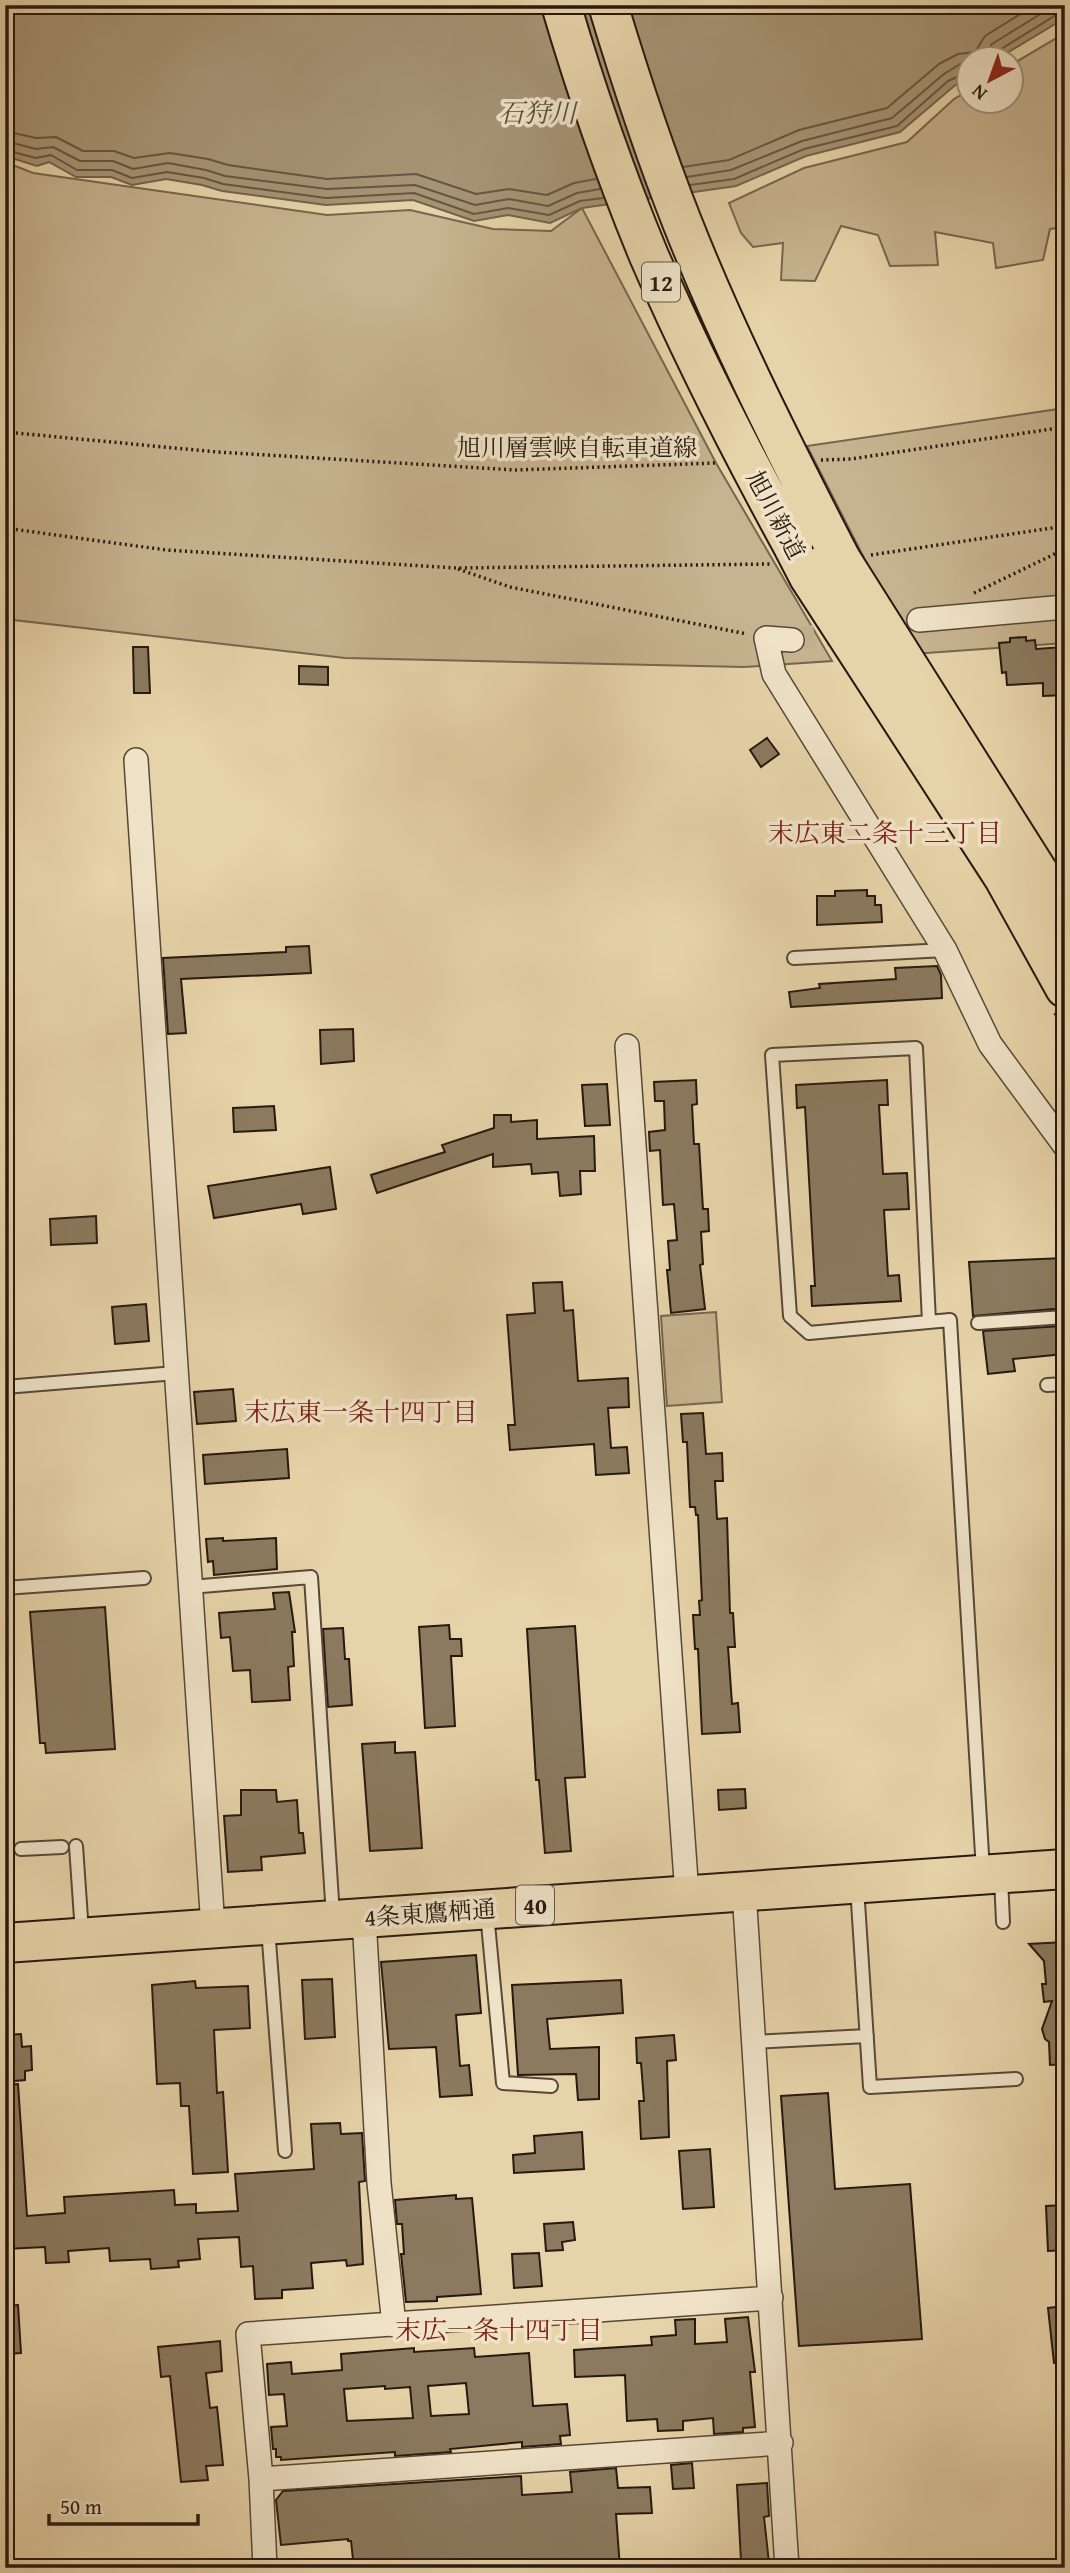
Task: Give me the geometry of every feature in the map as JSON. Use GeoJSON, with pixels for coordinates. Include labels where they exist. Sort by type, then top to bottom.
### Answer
{"type":"FeatureCollection","features":[{"type":"Feature","properties":{"kind":"highway","name":"旭川新道"},"geometry":{"type":"LineString","coordinates":[[561,5],[590,96],[649,254],[751,468],[786,555],[810,577],[1004,878],[1065,988]]}},
{"type":"Feature","properties":{"kind":"highway","name":"旭川新道"},"geometry":{"type":"LineString","coordinates":[[608,5],[682,222],[749,373],[847,548],[842,561],[1042,878],[1065,919]]}},
{"type":"Feature","properties":{"kind":"highway","name":"4条東鷹栖通"},"geometry":{"type":"LineString","coordinates":[[5,1943],[1065,1869]]}},
{"type":"Feature","properties":{"kind":"street"},"geometry":{"type":"LineString","coordinates":[[919,620],[1065,607]]}},
{"type":"Feature","properties":{"kind":"street"},"geometry":{"type":"LineString","coordinates":[[792,640],[766,638],[774,674],[944,950],[990,1044],[1065,1146]]}},
{"type":"Feature","properties":{"kind":"street"},"geometry":{"type":"LineString","coordinates":[[136,760],[213,1928]]}},
{"type":"Feature","properties":{"kind":"street"},"geometry":{"type":"LineString","coordinates":[[627,1046],[687,1895]]}},
{"type":"Feature","properties":{"kind":"street"},"geometry":{"type":"LineString","coordinates":[[744,1891],[788,2568]]}},
{"type":"Feature","properties":{"kind":"street"},"geometry":{"type":"LineString","coordinates":[[349,1919],[394,2325]]}},
{"type":"Feature","properties":{"kind":"street"},"geometry":{"type":"LineString","coordinates":[[264,2568],[261,2479],[248,2334],[771,2298]]}},
{"type":"Feature","properties":{"kind":"street"},"geometry":{"type":"LineString","coordinates":[[261,2479],[781,2443]]}},
{"type":"Feature","properties":{"kind":"lane"},"geometry":{"type":"LineString","coordinates":[[794,958],[944,950]]}},
{"type":"Feature","properties":{"kind":"lane"},"geometry":{"type":"LineString","coordinates":[[929,1322],[916,1048],[772,1055],[790,1316],[809,1333],[929,1322],[950,1320],[992,1874],[1003,1922]]}},
{"type":"Feature","properties":{"kind":"lane"},"geometry":{"type":"LineString","coordinates":[[978,1323],[1065,1317]]}},
{"type":"Feature","properties":{"kind":"lane"},"geometry":{"type":"LineString","coordinates":[[5,1387],[176,1373]]}},
{"type":"Feature","properties":{"kind":"lane"},"geometry":{"type":"LineString","coordinates":[[1047,1385],[1065,1384]]}},
{"type":"Feature","properties":{"kind":"lane"},"geometry":{"type":"LineString","coordinates":[[190,1587],[311,1577],[349,1919]]}},
{"type":"Feature","properties":{"kind":"lane"},"geometry":{"type":"LineString","coordinates":[[5,1588],[144,1578]]}},
{"type":"Feature","properties":{"kind":"lane"},"geometry":{"type":"LineString","coordinates":[[76,1846],[82,1937]]}},
{"type":"Feature","properties":{"kind":"lane"},"geometry":{"type":"LineString","coordinates":[[21,1849],[62,1847]]}},
{"type":"Feature","properties":{"kind":"lane"},"geometry":{"type":"LineString","coordinates":[[857,1883],[870,2087],[1016,2079]]}},
{"type":"Feature","properties":{"kind":"lane"},"geometry":{"type":"LineString","coordinates":[[486,1909],[503,2083],[551,2085]]}},
{"type":"Feature","properties":{"kind":"lane"},"geometry":{"type":"LineString","coordinates":[[267,1924],[285,2151]]}},
{"type":"Feature","properties":{"kind":"lane"},"geometry":{"type":"LineString","coordinates":[[754,2042],[867,2036]]}},
{"type":"Feature","properties":{"kind":"path"},"geometry":{"type":"LineString","coordinates":[[810,460],[851,459],[1065,427]]}},
{"type":"Feature","properties":{"kind":"path","name":"旭川層雲峡自転車道線"},"geometry":{"type":"LineString","coordinates":[[5,432],[217,452],[515,470],[716,463]]}},
{"type":"Feature","properties":{"kind":"path"},"geometry":{"type":"LineString","coordinates":[[847,548],[1065,526]]}},
{"type":"Feature","properties":{"kind":"path"},"geometry":{"type":"LineString","coordinates":[[5,528],[166,550],[456,568],[786,555]]}},
{"type":"Feature","properties":{"kind":"path"},"geometry":{"type":"LineString","coordinates":[[967,597],[1065,549]]}},
{"type":"Feature","properties":{"kind":"path"},"geometry":{"type":"LineString","coordinates":[[456,568],[510,587],[766,638]]}},
{"type":"Feature","properties":{"kind":"shaded area"},"geometry":{"type":"Polygon","coordinates":[[[1065,33],[1065,227],[1050,229],[1043,260],[996,268],[993,243],[935,232],[938,265],[890,266],[878,235],[841,226],[815,281],[781,280],[783,243],[753,247],[741,233],[729,203],[804,168],[907,142],[954,99],[954,116],[1024,116],[1024,57],[1065,33]]]}},
{"type":"Feature","properties":{"kind":"shaded area"},"geometry":{"type":"Polygon","coordinates":[[[5,162],[33,173],[327,215],[410,210],[493,229],[551,231],[582,208],[716,463],[832,661],[744,667],[345,658],[5,619],[5,162]]]}},
{"type":"Feature","properties":{"kind":"shaded area"},"geometry":{"type":"Polygon","coordinates":[[[1065,408],[1065,643],[913,654],[807,446],[1065,408]]]}},
{"type":"Feature","properties":{"kind":"shaded area"},"geometry":{"type":"Polygon","coordinates":[[[716,1312],[722,1402],[667,1406],[661,1316],[716,1312]]]}},
{"type":"Feature","properties":{"kind":"water","name":"石狩川"},"geometry":{"type":"Polygon","coordinates":[[[5,5],[1065,5],[1065,18],[1019,46],[954,46],[954,86],[900,132],[806,156],[736,186],[582,208],[550,223],[508,215],[474,221],[413,200],[326,205],[222,191],[166,179],[132,185],[111,177],[76,177],[49,162],[37,166],[5,156],[5,5]]]}},
{"type":"Feature","properties":{"kind":"building"},"geometry":{"type":"Polygon","coordinates":[[[1026,637],[1026,641],[1035,640],[1036,649],[1063,647],[1065,695],[1043,696],[1043,683],[1007,685],[1006,672],[1002,673],[999,643],[1010,642],[1010,638],[1026,637]]]}},
{"type":"Feature","properties":{"kind":"building"},"geometry":{"type":"Polygon","coordinates":[[[133,647],[148,647],[150,693],[134,693],[133,647]]]}},
{"type":"Feature","properties":{"kind":"building"},"geometry":{"type":"Polygon","coordinates":[[[299,666],[328,667],[328,685],[299,684],[299,666]]]}},
{"type":"Feature","properties":{"kind":"building"},"geometry":{"type":"Polygon","coordinates":[[[767,738],[779,754],[761,767],[750,750],[767,738]]]}},
{"type":"Feature","properties":{"kind":"building"},"geometry":{"type":"Polygon","coordinates":[[[867,890],[867,896],[875,896],[875,905],[881,905],[882,922],[817,925],[817,896],[835,896],[835,891],[867,890]]]}},
{"type":"Feature","properties":{"kind":"building"},"geometry":{"type":"Polygon","coordinates":[[[309,946],[311,973],[181,979],[186,1033],[168,1034],[163,958],[286,952],[286,947],[309,946]]]}},
{"type":"Feature","properties":{"kind":"building"},"geometry":{"type":"Polygon","coordinates":[[[937,966],[941,975],[942,998],[791,1007],[789,992],[820,988],[819,984],[896,979],[895,968],[937,966]]]}},
{"type":"Feature","properties":{"kind":"building"},"geometry":{"type":"Polygon","coordinates":[[[353,1029],[354,1061],[321,1064],[320,1030],[353,1029]]]}},
{"type":"Feature","properties":{"kind":"building"},"geometry":{"type":"Polygon","coordinates":[[[696,1080],[697,1104],[692,1105],[694,1144],[699,1144],[703,1209],[708,1209],[709,1231],[701,1232],[703,1264],[700,1265],[705,1309],[671,1313],[667,1270],[670,1270],[668,1241],[677,1240],[674,1204],[663,1205],[660,1150],[650,1151],[649,1132],[665,1130],[664,1101],[655,1101],[654,1082],[696,1080]]]}},
{"type":"Feature","properties":{"kind":"building"},"geometry":{"type":"Polygon","coordinates":[[[887,1080],[888,1105],[879,1105],[883,1174],[907,1173],[909,1209],[884,1210],[888,1276],[899,1275],[901,1301],[812,1306],[811,1286],[815,1286],[805,1107],[797,1108],[796,1085],[887,1080]]]}},
{"type":"Feature","properties":{"kind":"building"},"geometry":{"type":"Polygon","coordinates":[[[607,1084],[610,1125],[585,1126],[582,1085],[607,1084]]]}},
{"type":"Feature","properties":{"kind":"building"},"geometry":{"type":"Polygon","coordinates":[[[274,1106],[276,1130],[234,1132],[233,1108],[274,1106]]]}},
{"type":"Feature","properties":{"kind":"building"},"geometry":{"type":"Polygon","coordinates":[[[494,1115],[511,1115],[511,1122],[537,1120],[537,1139],[594,1136],[595,1171],[580,1171],[581,1194],[560,1196],[558,1172],[532,1174],[531,1164],[493,1167],[493,1154],[377,1193],[371,1175],[445,1152],[442,1145],[494,1128],[494,1115]]]}},
{"type":"Feature","properties":{"kind":"building"},"geometry":{"type":"Polygon","coordinates":[[[330,1167],[336,1209],[303,1214],[301,1204],[214,1218],[208,1186],[330,1167]]]}},
{"type":"Feature","properties":{"kind":"building"},"geometry":{"type":"Polygon","coordinates":[[[96,1216],[97,1243],[51,1245],[50,1219],[96,1216]]]}},
{"type":"Feature","properties":{"kind":"building"},"geometry":{"type":"Polygon","coordinates":[[[1065,1258],[1065,1308],[973,1316],[969,1262],[1065,1258]]]}},
{"type":"Feature","properties":{"kind":"building"},"geometry":{"type":"Polygon","coordinates":[[[562,1282],[564,1311],[573,1310],[578,1381],[628,1378],[629,1407],[608,1408],[611,1448],[627,1447],[629,1473],[596,1475],[594,1444],[510,1450],[508,1425],[515,1425],[507,1315],[535,1313],[533,1283],[562,1282]]]}},
{"type":"Feature","properties":{"kind":"building"},"geometry":{"type":"Polygon","coordinates":[[[146,1304],[149,1341],[115,1344],[112,1307],[146,1304]]]}},
{"type":"Feature","properties":{"kind":"building"},"geometry":{"type":"Polygon","coordinates":[[[1061,1326],[1064,1354],[1013,1359],[1015,1371],[988,1374],[983,1331],[1061,1326]]]}},
{"type":"Feature","properties":{"kind":"building"},"geometry":{"type":"Polygon","coordinates":[[[233,1389],[236,1421],[197,1424],[194,1392],[233,1389]]]}},
{"type":"Feature","properties":{"kind":"building"},"geometry":{"type":"Polygon","coordinates":[[[703,1413],[706,1454],[722,1453],[723,1481],[715,1481],[717,1519],[727,1518],[730,1613],[733,1613],[735,1647],[728,1647],[732,1704],[738,1703],[740,1732],[702,1734],[698,1649],[695,1649],[693,1615],[700,1615],[699,1601],[702,1600],[698,1515],[695,1507],[690,1507],[687,1442],[683,1442],[681,1414],[703,1413]]]}},
{"type":"Feature","properties":{"kind":"building"},"geometry":{"type":"Polygon","coordinates":[[[287,1449],[289,1478],[205,1484],[203,1455],[287,1449]]]}},
{"type":"Feature","properties":{"kind":"building"},"geometry":{"type":"Polygon","coordinates":[[[223,1538],[223,1541],[276,1538],[277,1569],[214,1575],[213,1561],[208,1562],[206,1539],[223,1538]]]}},
{"type":"Feature","properties":{"kind":"building"},"geometry":{"type":"Polygon","coordinates":[[[289,1592],[295,1632],[292,1632],[294,1666],[288,1667],[290,1700],[252,1702],[250,1670],[233,1671],[230,1637],[221,1638],[219,1613],[275,1609],[273,1593],[289,1592]]]}},
{"type":"Feature","properties":{"kind":"building"},"geometry":{"type":"Polygon","coordinates":[[[105,1607],[115,1749],[46,1753],[45,1743],[40,1743],[30,1612],[105,1607]]]}},
{"type":"Feature","properties":{"kind":"building"},"geometry":{"type":"Polygon","coordinates":[[[449,1625],[450,1639],[461,1639],[462,1656],[451,1656],[455,1726],[425,1728],[419,1627],[449,1625]]]}},
{"type":"Feature","properties":{"kind":"building"},"geometry":{"type":"Polygon","coordinates":[[[575,1626],[585,1777],[565,1778],[571,1851],[545,1853],[539,1780],[536,1780],[527,1629],[575,1626]]]}},
{"type":"Feature","properties":{"kind":"building"},"geometry":{"type":"Polygon","coordinates":[[[343,1628],[345,1659],[349,1659],[352,1705],[328,1707],[323,1629],[343,1628]]]}},
{"type":"Feature","properties":{"kind":"building"},"geometry":{"type":"Polygon","coordinates":[[[395,1742],[395,1753],[415,1752],[422,1848],[370,1851],[362,1744],[395,1742]]]}},
{"type":"Feature","properties":{"kind":"building"},"geometry":{"type":"Polygon","coordinates":[[[745,1789],[746,1808],[719,1810],[718,1790],[745,1789]]]}},
{"type":"Feature","properties":{"kind":"building"},"geometry":{"type":"Polygon","coordinates":[[[241,1790],[276,1790],[277,1802],[297,1800],[299,1833],[303,1833],[305,1853],[261,1857],[262,1870],[228,1872],[224,1816],[241,1815],[241,1790]]]}},
{"type":"Feature","properties":{"kind":"building"},"geometry":{"type":"Polygon","coordinates":[[[1065,1942],[1065,2064],[1050,2065],[1049,2042],[1042,2029],[1052,2001],[1044,2002],[1044,1961],[1029,1944],[1065,1942]]]}},
{"type":"Feature","properties":{"kind":"building"},"geometry":{"type":"Polygon","coordinates":[[[476,1955],[481,2013],[456,2015],[460,2066],[469,2065],[472,2095],[440,2097],[436,2047],[389,2049],[381,1962],[476,1955]]]}},
{"type":"Feature","properties":{"kind":"building"},"geometry":{"type":"Polygon","coordinates":[[[332,1979],[335,2037],[305,2039],[302,1980],[332,1979]]]}},
{"type":"Feature","properties":{"kind":"building"},"geometry":{"type":"Polygon","coordinates":[[[621,1980],[623,2013],[547,2019],[550,2049],[599,2047],[599,2099],[578,2100],[576,2074],[518,2075],[512,1985],[621,1980]]]}},
{"type":"Feature","properties":{"kind":"building"},"geometry":{"type":"Polygon","coordinates":[[[195,1981],[196,1988],[248,1986],[250,2028],[214,2030],[217,2093],[223,2092],[228,2172],[193,2174],[189,2106],[181,2106],[180,2083],[157,2084],[152,1985],[195,1981]]]}},
{"type":"Feature","properties":{"kind":"building"},"geometry":{"type":"Polygon","coordinates":[[[21,2034],[22,2047],[31,2046],[32,2070],[25,2071],[25,2080],[5,2082],[5,2035],[21,2034]]]}},
{"type":"Feature","properties":{"kind":"building"},"geometry":{"type":"Polygon","coordinates":[[[674,2035],[676,2060],[667,2061],[669,2137],[641,2139],[639,2101],[644,2101],[641,2063],[637,2063],[636,2038],[674,2035]]]}},
{"type":"Feature","properties":{"kind":"building"},"geometry":{"type":"Polygon","coordinates":[[[18,2084],[27,2216],[65,2213],[64,2197],[174,2190],[175,2205],[196,2204],[196,2213],[238,2211],[235,2174],[314,2169],[311,2124],[340,2123],[341,2134],[362,2133],[365,2181],[359,2182],[363,2264],[347,2266],[346,2260],[311,2263],[313,2288],[282,2290],[282,2298],[255,2299],[253,2266],[241,2267],[239,2237],[198,2239],[200,2259],[178,2261],[179,2267],[151,2269],[150,2259],[110,2261],[109,2248],[68,2251],[69,2262],[46,2263],[45,2247],[5,2249],[5,2085],[18,2084]]]}},
{"type":"Feature","properties":{"kind":"building"},"geometry":{"type":"Polygon","coordinates":[[[828,2093],[835,2189],[910,2184],[922,2339],[799,2346],[781,2096],[828,2093]]]}},
{"type":"Feature","properties":{"kind":"building"},"geometry":{"type":"Polygon","coordinates":[[[582,2132],[584,2169],[514,2173],[513,2155],[535,2153],[534,2136],[582,2132]]]}},
{"type":"Feature","properties":{"kind":"building"},"geometry":{"type":"Polygon","coordinates":[[[710,2149],[714,2207],[683,2209],[679,2151],[710,2149]]]}},
{"type":"Feature","properties":{"kind":"building"},"geometry":{"type":"Polygon","coordinates":[[[456,2195],[456,2199],[472,2198],[481,2294],[437,2297],[437,2301],[406,2302],[401,2254],[404,2254],[402,2224],[397,2224],[395,2200],[456,2195]]]}},
{"type":"Feature","properties":{"kind":"building"},"geometry":{"type":"Polygon","coordinates":[[[1065,2205],[1065,2250],[1048,2251],[1046,2206],[1065,2205]]]}},
{"type":"Feature","properties":{"kind":"building"},"geometry":{"type":"Polygon","coordinates":[[[573,2222],[575,2240],[562,2242],[563,2250],[546,2251],[544,2224],[573,2222]]]}},
{"type":"Feature","properties":{"kind":"building"},"geometry":{"type":"Polygon","coordinates":[[[539,2253],[542,2286],[514,2288],[512,2254],[539,2253]]]}},
{"type":"Feature","properties":{"kind":"building"},"geometry":{"type":"Polygon","coordinates":[[[18,2305],[21,2353],[5,2354],[5,2306],[18,2305]]]}},
{"type":"Feature","properties":{"kind":"building"},"geometry":{"type":"Polygon","coordinates":[[[1065,2306],[1065,2362],[1054,2363],[1048,2308],[1065,2306]]]}},
{"type":"Feature","properties":{"kind":"building"},"geometry":{"type":"Polygon","coordinates":[[[748,2317],[755,2372],[750,2372],[755,2427],[743,2428],[743,2432],[714,2434],[713,2418],[683,2421],[683,2430],[658,2431],[657,2419],[627,2421],[625,2375],[575,2377],[574,2350],[652,2345],[651,2337],[676,2335],[675,2320],[695,2319],[695,2344],[727,2342],[725,2319],[748,2317]]]}},
{"type":"Feature","properties":{"kind":"building"},"geometry":{"type":"Polygon","coordinates":[[[220,2341],[222,2371],[206,2373],[210,2408],[217,2407],[223,2465],[206,2466],[208,2480],[181,2482],[170,2376],[161,2377],[158,2347],[220,2341]]]}},
{"type":"Feature","properties":{"kind":"building"},"geometry":{"type":"Polygon","coordinates":[[[414,2348],[414,2352],[474,2348],[475,2357],[529,2353],[533,2406],[567,2404],[570,2435],[560,2436],[561,2444],[522,2447],[522,2442],[450,2449],[451,2452],[395,2456],[395,2452],[281,2460],[281,2457],[276,2457],[276,2449],[273,2449],[271,2427],[287,2426],[284,2394],[269,2395],[267,2364],[291,2362],[292,2374],[342,2370],[341,2354],[414,2348]],[[466,2383],[428,2386],[431,2416],[469,2414],[466,2383]],[[385,2386],[344,2389],[347,2421],[413,2418],[410,2387],[385,2389],[385,2386]]]}},
{"type":"Feature","properties":{"kind":"building"},"geometry":{"type":"Polygon","coordinates":[[[692,2463],[694,2488],[673,2489],[671,2465],[692,2463]]]}},
{"type":"Feature","properties":{"kind":"building"},"geometry":{"type":"Polygon","coordinates":[[[616,2468],[618,2488],[650,2487],[652,2513],[616,2514],[620,2568],[354,2568],[351,2541],[348,2539],[281,2545],[276,2500],[283,2491],[521,2476],[522,2495],[572,2492],[570,2472],[616,2468]]]}},
{"type":"Feature","properties":{"kind":"building"},"geometry":{"type":"Polygon","coordinates":[[[767,2483],[769,2516],[764,2517],[769,2563],[752,2565],[751,2560],[741,2561],[737,2485],[767,2483]]]}},
{"type":"Feature","properties":{"kind":"tunnel"},"geometry":{"type":"LineString","coordinates":[[792,640],[919,620]]}},
{"type":"Feature","properties":{"kind":"district","name":"末広東二条十三丁目"},"geometry":{"type":"Point","coordinates":[885,832]}},
{"type":"Feature","properties":{"kind":"district","name":"末広東一条十四丁目"},"geometry":{"type":"Point","coordinates":[361,1411]}},
{"type":"Feature","properties":{"kind":"district","name":"末広一条十四丁目"},"geometry":{"type":"Point","coordinates":[499,2329]}}]}
